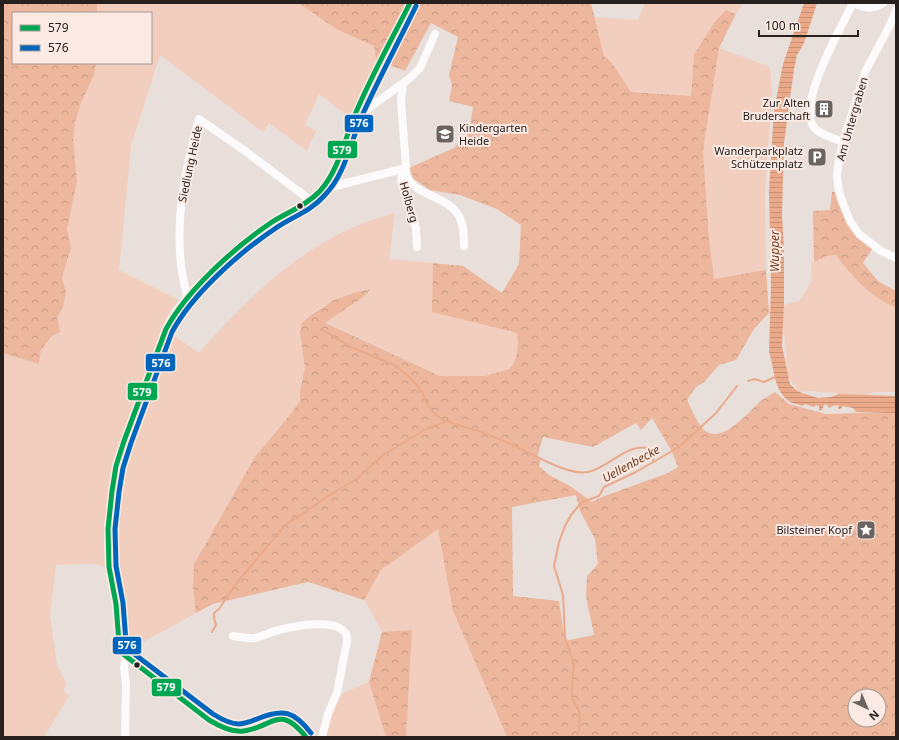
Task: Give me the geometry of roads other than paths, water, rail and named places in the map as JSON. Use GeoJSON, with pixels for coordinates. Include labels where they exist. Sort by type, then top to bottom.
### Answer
{"type":"FeatureCollection","features":[{"type":"Feature","properties":{"kind":"street"},"geometry":{"type":"LineString","coordinates":[[306,737],[292,722],[284,718],[274,719],[244,731],[218,726],[123,654],[119,643],[116,604],[109,567],[108,529],[113,479],[124,441],[172,316],[187,296],[224,261],[254,236],[284,215],[310,200],[324,186],[340,154],[353,120],[380,62],[410,3]]}},
{"type":"Feature","properties":{"kind":"street"},"geometry":{"type":"LineString","coordinates":[[844,142],[816,130],[813,127],[810,110],[811,94],[814,84],[854,3],[867,8],[883,3]]}},
{"type":"Feature","properties":{"kind":"street","name":"Am Untergraben"},"geometry":{"type":"LineString","coordinates":[[896,10],[891,23],[865,72],[839,160],[837,175],[839,192],[850,221],[859,234],[881,251],[896,258]]}},
{"type":"Feature","properties":{"kind":"street"},"geometry":{"type":"LineString","coordinates":[[353,120],[403,84],[420,68],[434,34]]}},
{"type":"Feature","properties":{"kind":"street"},"geometry":{"type":"LineString","coordinates":[[324,186],[335,186],[406,168],[402,100],[403,84]]}},
{"type":"Feature","properties":{"kind":"street","name":"Siedlung Heide"},"geometry":{"type":"LineString","coordinates":[[187,296],[182,278],[180,252],[180,210],[187,166],[200,120],[251,155],[310,200]]}},
{"type":"Feature","properties":{"kind":"street","name":"Holberg"},"geometry":{"type":"LineString","coordinates":[[406,168],[406,176],[412,184],[422,191],[447,203],[460,217],[463,229],[464,246]]}},
{"type":"Feature","properties":{"kind":"street","name":"Holberg"},"geometry":{"type":"LineString","coordinates":[[406,168],[402,175],[401,182],[416,228],[416,247]]}},
{"type":"Feature","properties":{"kind":"street"},"geometry":{"type":"LineString","coordinates":[[233,636],[255,638],[278,630],[310,625],[332,625],[344,629],[347,635],[347,641],[337,692],[328,714],[322,737]]}},
{"type":"Feature","properties":{"kind":"street"},"geometry":{"type":"LineString","coordinates":[[125,737],[126,685],[124,667],[126,656]]}},
{"type":"Feature","properties":{"kind":"water","name":"Wupper"},"geometry":{"type":"Polygon","coordinates":[[[804,3],[817,3],[804,43],[797,55],[784,143],[782,215],[784,248],[784,305],[782,346],[790,384],[799,392],[818,398],[831,397],[839,394],[896,396],[896,413],[856,412],[853,408],[843,406],[838,409],[839,405],[829,408],[827,404],[824,405],[822,410],[819,411],[819,406],[816,405],[814,407],[805,404],[802,406],[790,402],[780,392],[775,379],[769,352],[771,285],[769,191],[774,110],[783,64],[804,3]]]}},
{"type":"Feature","properties":{"kind":"waterway"},"geometry":{"type":"LineString","coordinates":[[321,329],[349,346],[396,366],[417,385],[431,410],[441,418],[515,446],[561,468],[571,471],[588,472],[601,467],[625,452],[640,448],[649,448],[654,462]]}},
{"type":"Feature","properties":{"kind":"waterway","name":"Uellenbecke"},"geometry":{"type":"LineString","coordinates":[[748,381],[755,379],[764,382],[775,377]]}},
{"type":"Feature","properties":{"kind":"waterway","name":"Uellenbecke"},"geometry":{"type":"LineString","coordinates":[[579,731],[580,713],[572,698],[574,665],[565,637],[563,595],[554,566],[559,542],[565,526],[571,515],[582,502],[599,496],[604,487],[636,472],[679,447],[716,413],[737,386]]}},
{"type":"Feature","properties":{"kind":"waterway"},"geometry":{"type":"LineString","coordinates":[[212,632],[216,625],[214,613],[219,609],[235,585],[286,524],[358,478],[383,455],[428,428],[445,422]]}},
{"type":"Feature","properties":{"kind":"place","name":"Zur Alten Bruderschaft"},"geometry":{"type":"Point","coordinates":[824,109]}},
{"type":"Feature","properties":{"kind":"place","name":"Kindergarten Heide"},"geometry":{"type":"Point","coordinates":[445,134]}},
{"type":"Feature","properties":{"kind":"place","name":"Wanderparkplatz Schützenplatz"},"geometry":{"type":"Point","coordinates":[817,157]}},
{"type":"Feature","properties":{"kind":"place","name":"Bilsteiner Kopf"},"geometry":{"type":"Point","coordinates":[866,530]}}]}
